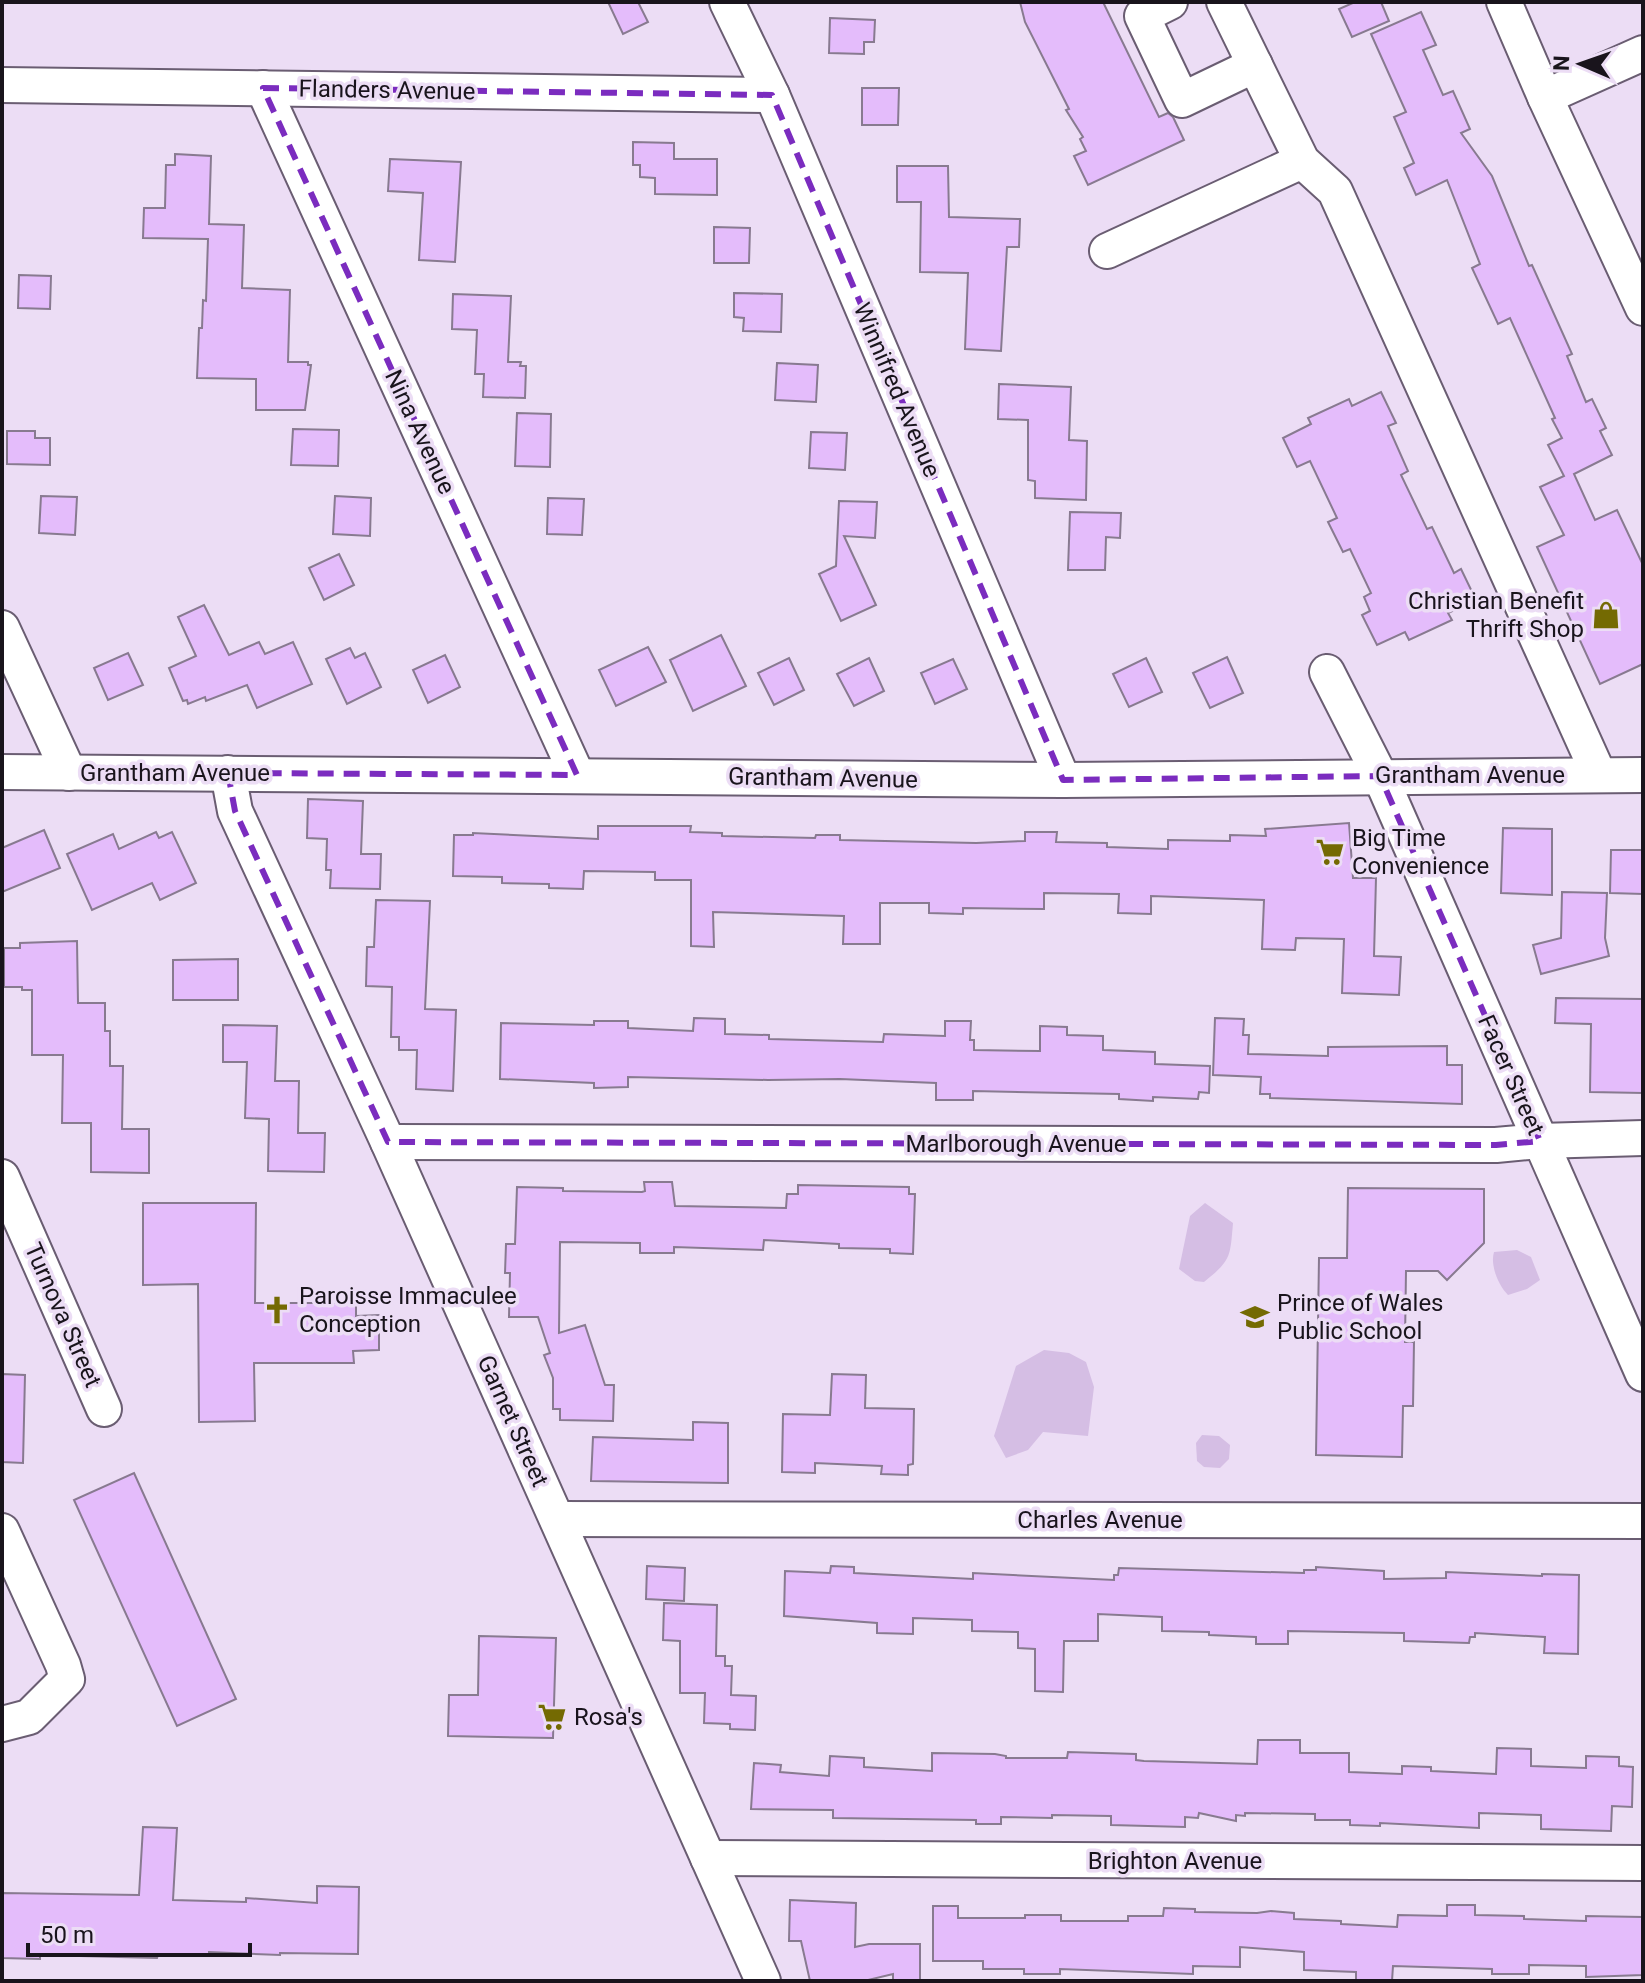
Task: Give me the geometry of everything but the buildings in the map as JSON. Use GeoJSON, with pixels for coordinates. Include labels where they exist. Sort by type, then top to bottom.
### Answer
{"type":"FeatureCollection","features":[{"type":"Feature","properties":{"kind":"street","name":"Winnifred Avenue"},"geometry":{"type":"LineString","coordinates":[[727,2],[772,95],[1063,780]]}},
{"type":"Feature","properties":{"kind":"street"},"geometry":{"type":"LineString","coordinates":[[1170,2],[1142,16],[1182,100],[1255,65]]}},
{"type":"Feature","properties":{"kind":"street"},"geometry":{"type":"LineString","coordinates":[[1224,2],[1302,161],[1335,191],[1599,775]]}},
{"type":"Feature","properties":{"kind":"street"},"geometry":{"type":"LineString","coordinates":[[1504,2],[1643,308]]}},
{"type":"Feature","properties":{"kind":"street"},"geometry":{"type":"LineString","coordinates":[[1545,97],[1643,53]]}},
{"type":"Feature","properties":{"kind":"street","name":"Flanders Avenue"},"geometry":{"type":"LineString","coordinates":[[2,85],[772,95]]}},
{"type":"Feature","properties":{"kind":"street","name":"Nina Avenue"},"geometry":{"type":"LineString","coordinates":[[263,88],[577,775]]}},
{"type":"Feature","properties":{"kind":"street"},"geometry":{"type":"LineString","coordinates":[[1107,251],[1302,161]]}},
{"type":"Feature","properties":{"kind":"street"},"geometry":{"type":"LineString","coordinates":[[2,628],[69,773]]}},
{"type":"Feature","properties":{"kind":"street","name":"Facer Street"},"geometry":{"type":"LineString","coordinates":[[1327,672],[1380,776],[1643,1374]]}},
{"type":"Feature","properties":{"kind":"street","name":"Grantham Avenue"},"geometry":{"type":"LineString","coordinates":[[2,772],[1063,780],[1643,775]]}},
{"type":"Feature","properties":{"kind":"street","name":"Garnet Street"},"geometry":{"type":"LineString","coordinates":[[228,773],[235,811],[388,1142],[763,1981]]}},
{"type":"Feature","properties":{"kind":"street","name":"Marlborough Avenue"},"geometry":{"type":"LineString","coordinates":[[388,1142],[1496,1145],[1643,1138]]}},
{"type":"Feature","properties":{"kind":"street","name":"Turnova Street"},"geometry":{"type":"LineString","coordinates":[[2,1177],[104,1409]]}},
{"type":"Feature","properties":{"kind":"street","name":"Charles Avenue"},"geometry":{"type":"LineString","coordinates":[[557,1519],[1643,1521]]}},
{"type":"Feature","properties":{"kind":"street"},"geometry":{"type":"LineString","coordinates":[[2,1531],[67,1679],[29,1717],[2,1724]]}},
{"type":"Feature","properties":{"kind":"street","name":"Brighton Avenue"},"geometry":{"type":"LineString","coordinates":[[708,1858],[1643,1863]]}},
{"type":"Feature","properties":{"kind":"highlighted area"},"geometry":{"type":"Polygon","coordinates":[[[263,88],[772,95],[1063,780],[1380,776],[1540,1141],[1496,1145],[388,1142],[235,811],[228,773],[577,775],[263,88]]]}},
{"type":"Feature","properties":{"kind":"shaded area"},"geometry":{"type":"Polygon","coordinates":[[[1205,1203],[1233,1223],[1228,1257],[1204,1282],[1195,1281],[1179,1269],[1190,1216],[1205,1203]]]}},
{"type":"Feature","properties":{"kind":"shaded area"},"geometry":{"type":"Polygon","coordinates":[[[1517,1250],[1531,1257],[1540,1280],[1527,1289],[1508,1295],[1496,1275],[1494,1252],[1517,1250]]]}},
{"type":"Feature","properties":{"kind":"shaded area"},"geometry":{"type":"Polygon","coordinates":[[[1044,1350],[1069,1353],[1086,1362],[1094,1387],[1088,1436],[1043,1432],[1028,1450],[1006,1458],[994,1436],[1016,1366],[1044,1350]]]}},
{"type":"Feature","properties":{"kind":"shaded area"},"geometry":{"type":"Polygon","coordinates":[[[1202,1435],[1219,1436],[1230,1445],[1229,1459],[1220,1468],[1204,1467],[1197,1461],[1196,1443],[1202,1435]]]}},
{"type":"Feature","properties":{"kind":"place","name":"Christian Benefit Thrift Shop"},"geometry":{"type":"Point","coordinates":[1606,615]}},
{"type":"Feature","properties":{"kind":"place","name":"Big Time Convenience"},"geometry":{"type":"Point","coordinates":[1330,852]}},
{"type":"Feature","properties":{"kind":"place","name":"Paroisse Immaculee Conception"},"geometry":{"type":"Point","coordinates":[277,1310]}},
{"type":"Feature","properties":{"kind":"place","name":"Prince of Wales Public School"},"geometry":{"type":"Point","coordinates":[1255,1317]}},
{"type":"Feature","properties":{"kind":"place","name":"Rosa's"},"geometry":{"type":"Point","coordinates":[552,1717]}}]}
